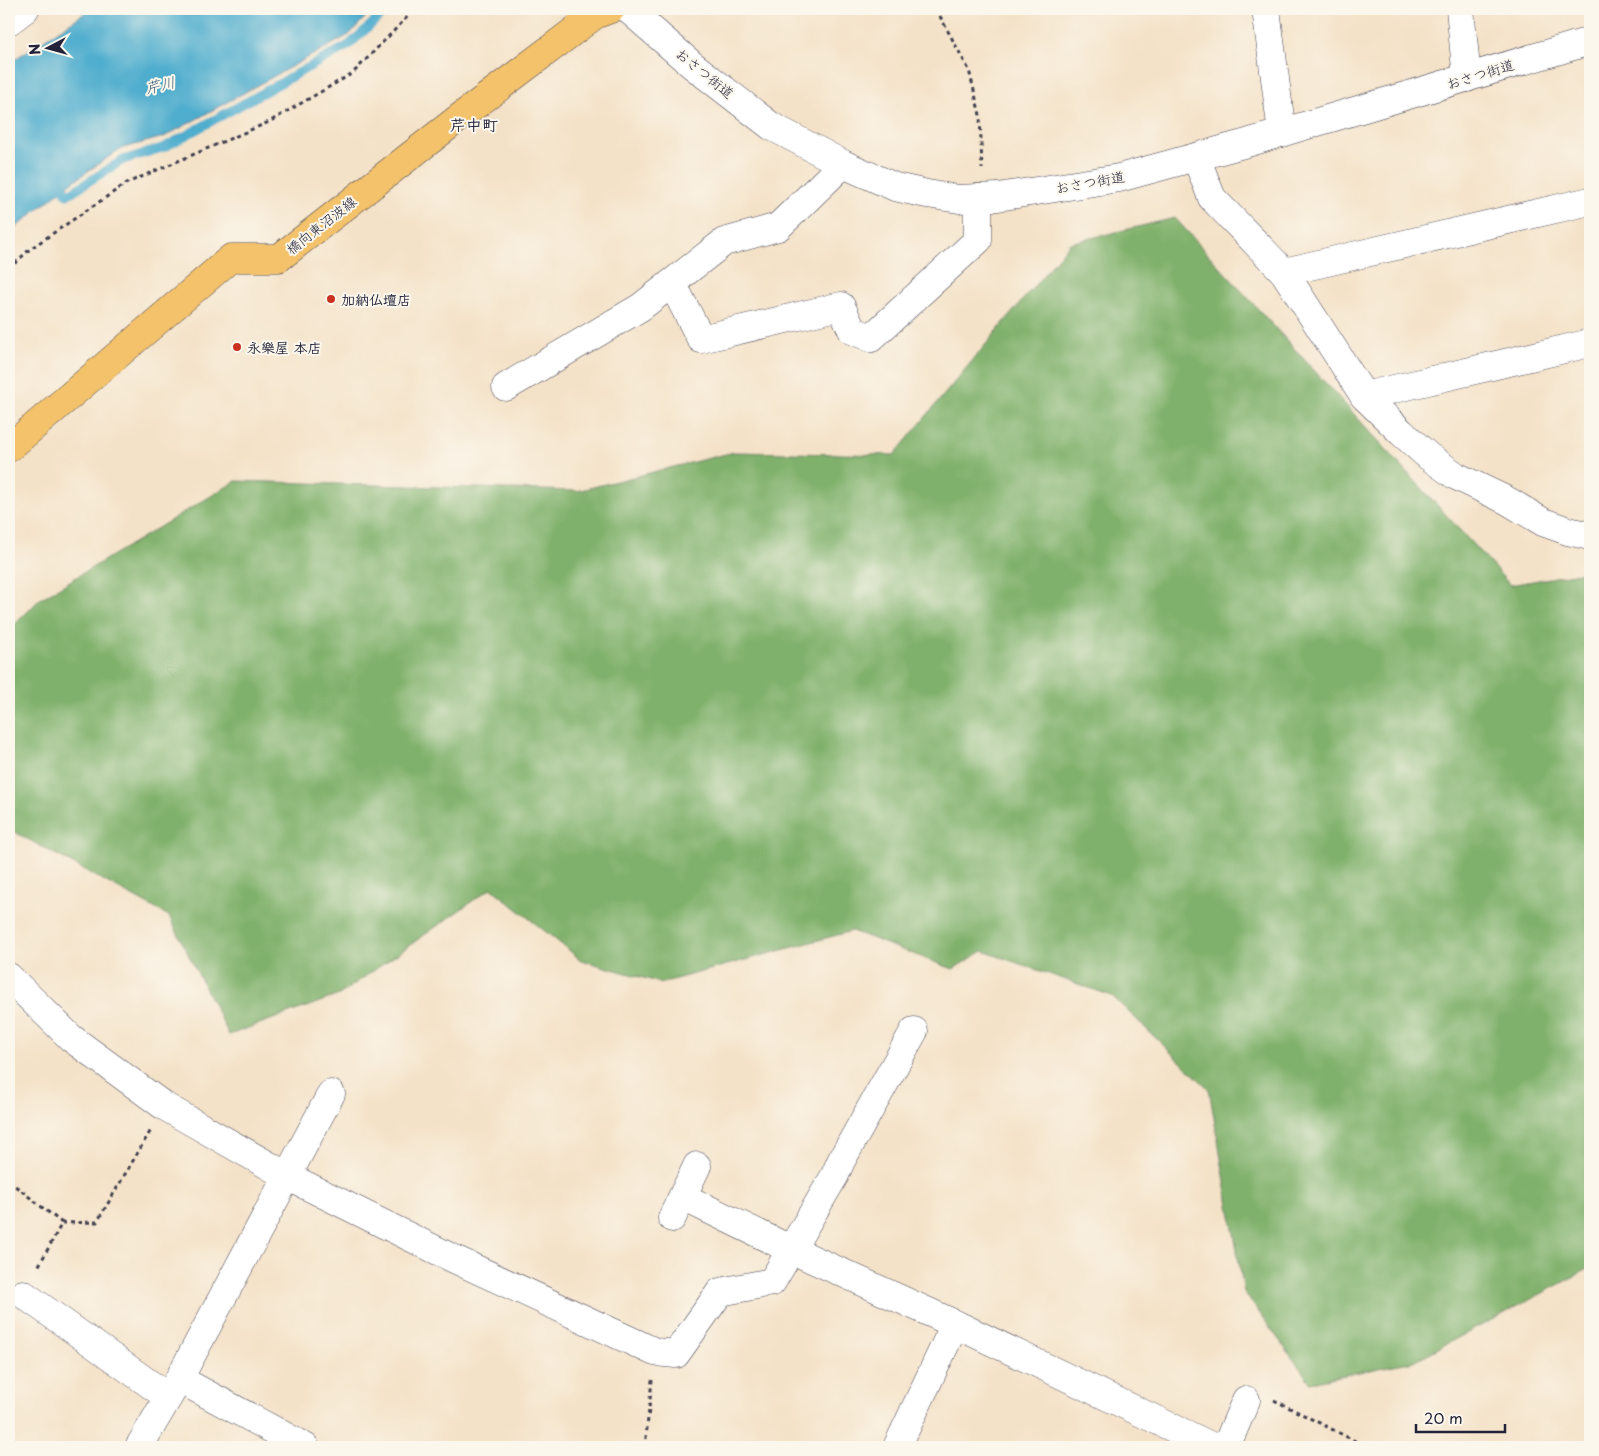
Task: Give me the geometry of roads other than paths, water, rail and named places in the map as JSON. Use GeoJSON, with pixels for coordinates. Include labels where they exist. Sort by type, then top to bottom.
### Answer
{"type":"FeatureCollection","features":[{"type":"Feature","properties":{"kind":"main road","name":"橋向東沼波線"},"geometry":{"type":"LineString","coordinates":[[9,448],[231,258],[279,258],[595,15],[611,9]]}},
{"type":"Feature","properties":{"kind":"street"},"geometry":{"type":"LineString","coordinates":[[9,21],[25,9]]}},
{"type":"Feature","properties":{"kind":"street","name":"おさつ街道"},"geometry":{"type":"LineString","coordinates":[[628,9],[691,64],[771,126],[843,164],[894,187],[951,198],[980,185],[998,197],[1119,178],[1282,133],[1590,41]]}},
{"type":"Feature","properties":{"kind":"street"},"geometry":{"type":"LineString","coordinates":[[1266,9],[1282,133]]}},
{"type":"Feature","properties":{"kind":"street"},"geometry":{"type":"LineString","coordinates":[[1460,9],[1467,78]]}},
{"type":"Feature","properties":{"kind":"street"},"geometry":{"type":"LineString","coordinates":[[1196,157],[1212,198],[1284,272],[1364,396],[1428,456],[1456,476],[1508,501],[1543,522],[1590,536]]}},
{"type":"Feature","properties":{"kind":"street"},"geometry":{"type":"LineString","coordinates":[[506,387],[641,307],[724,242],[778,227],[843,164]]}},
{"type":"Feature","properties":{"kind":"street"},"geometry":{"type":"LineString","coordinates":[[672,283],[701,338],[841,306],[852,330],[872,338],[978,240],[980,185]]}},
{"type":"Feature","properties":{"kind":"street"},"geometry":{"type":"LineString","coordinates":[[1284,272],[1590,201]]}},
{"type":"Feature","properties":{"kind":"street"},"geometry":{"type":"LineString","coordinates":[[1364,396],[1590,343]]}},
{"type":"Feature","properties":{"kind":"street"},"geometry":{"type":"LineString","coordinates":[[9,977],[71,1038],[164,1106],[286,1176],[450,1257],[654,1352],[676,1354],[720,1292],[772,1282],[835,1175],[841,1160],[914,1031]]}},
{"type":"Feature","properties":{"kind":"street"},"geometry":{"type":"LineString","coordinates":[[139,1447],[174,1388],[331,1094]]}},
{"type":"Feature","properties":{"kind":"street"},"geometry":{"type":"LineString","coordinates":[[698,1166],[677,1207],[790,1249],[955,1324],[1213,1447]]}},
{"type":"Feature","properties":{"kind":"street"},"geometry":{"type":"LineString","coordinates":[[23,1294],[174,1388],[305,1447]]}},
{"type":"Feature","properties":{"kind":"street"},"geometry":{"type":"LineString","coordinates":[[897,1447],[955,1324]]}},
{"type":"Feature","properties":{"kind":"street"},"geometry":{"type":"LineString","coordinates":[[1226,1447],[1246,1400]]}},
{"type":"Feature","properties":{"kind":"water","name":"芹川"},"geometry":{"type":"Polygon","coordinates":[[[91,9],[373,9],[349,35],[164,137],[120,149],[64,188],[9,233],[9,63],[91,9]]]}},
{"type":"Feature","properties":{"kind":"waterway"},"geometry":{"type":"LineString","coordinates":[[64,188],[67,195],[123,160],[165,147],[349,45],[388,9]]}},
{"type":"Feature","properties":{"kind":"place","name":"加納仏壇店"},"geometry":{"type":"Point","coordinates":[331,299]}},
{"type":"Feature","properties":{"kind":"place","name":"永樂屋 本店"},"geometry":{"type":"Point","coordinates":[237,347]}},
{"type":"Feature","properties":{"kind":"district","name":"芹中町"},"geometry":{"type":"Point","coordinates":[474,124]}}]}
